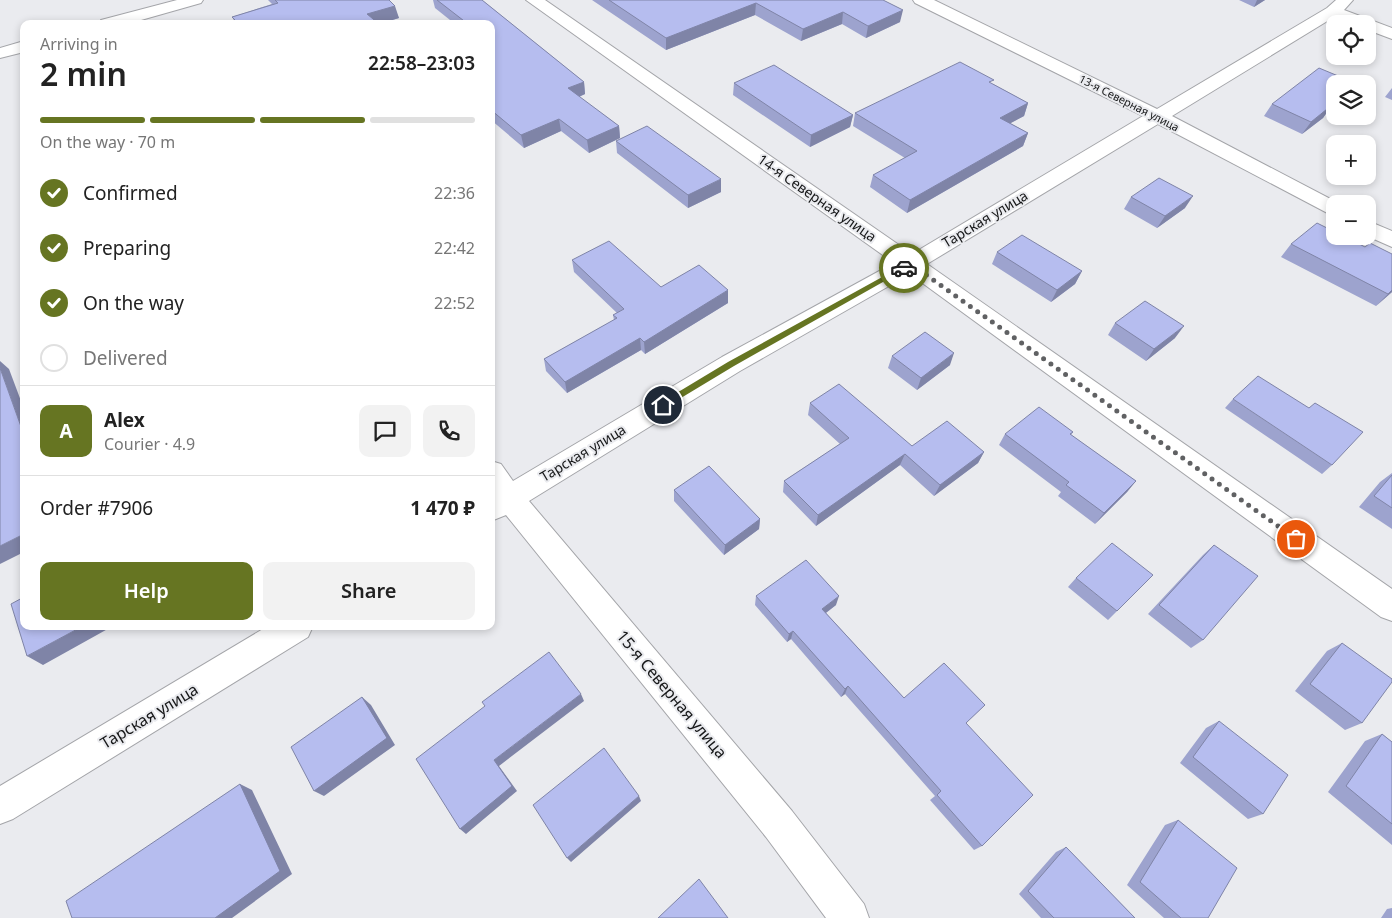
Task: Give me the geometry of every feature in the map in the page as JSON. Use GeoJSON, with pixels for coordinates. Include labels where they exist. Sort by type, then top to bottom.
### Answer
{"type":"FeatureCollection","features":[{"type":"Feature","properties":{"kind":"street"},"geometry":{"type":"LineString","coordinates":[[121,20],[195,0]]}},
{"type":"Feature","properties":{"kind":"street","name":"14-я Северная улица"},"geometry":{"type":"LineString","coordinates":[[534,0],[911,264],[1392,607]]}},
{"type":"Feature","properties":{"kind":"street","name":"13-я Северная улица"},"geometry":{"type":"LineString","coordinates":[[921,0],[1157,116],[1326,205]]}},
{"type":"Feature","properties":{"kind":"street"},"geometry":{"type":"LineString","coordinates":[[128,2],[138,15]]}},
{"type":"Feature","properties":{"kind":"street"},"geometry":{"type":"LineString","coordinates":[[1339,6],[1353,15]]}},
{"type":"Feature","properties":{"kind":"street","name":"Тарская улица"},"geometry":{"type":"LineString","coordinates":[[497,493],[911,264],[1339,6]]}},
{"type":"Feature","properties":{"kind":"street"},"geometry":{"type":"LineString","coordinates":[[163,8],[171,20]]}},
{"type":"Feature","properties":{"kind":"street"},"geometry":{"type":"LineString","coordinates":[[1376,28],[1392,34]]}},
{"type":"Feature","properties":{"kind":"street"},"geometry":{"type":"LineString","coordinates":[[0,53],[20,47]]}},
{"type":"Feature","properties":{"kind":"street"},"geometry":{"type":"LineString","coordinates":[[1376,232],[1392,240]]}},
{"type":"Feature","properties":{"kind":"street","name":"15-я Северная улица"},"geometry":{"type":"LineString","coordinates":[[497,493],[779,824],[850,918]]}},
{"type":"Feature","properties":{"kind":"street","name":"Тарская улица"},"geometry":{"type":"LineString","coordinates":[[0,806],[290,630]]}},
{"type":"Feature","properties":{"kind":"building"},"geometry":{"type":"Polygon","coordinates":[[[275,0],[389,0],[395,6],[367,14],[374,20],[235,20],[232,17],[278,3],[275,0]]]}},
{"type":"Feature","properties":{"kind":"building"},"geometry":{"type":"Polygon","coordinates":[[[437,0],[482,0],[584,82],[568,88],[619,126],[587,140],[559,119],[521,135],[495,113],[495,20],[463,20],[437,0]]]}},
{"type":"Feature","properties":{"kind":"building"},"geometry":{"type":"Polygon","coordinates":[[[609,0],[883,0],[903,10],[868,26],[843,12],[803,29],[756,3],[666,38],[609,0]]]}},
{"type":"Feature","properties":{"kind":"building"},"geometry":{"type":"Polygon","coordinates":[[[960,62],[994,80],[989,82],[1028,103],[1000,118],[1028,133],[910,200],[873,175],[917,151],[855,113],[960,62]]]}},
{"type":"Feature","properties":{"kind":"building"},"geometry":{"type":"Polygon","coordinates":[[[774,65],[853,115],[811,135],[734,83],[774,65]]]}},
{"type":"Feature","properties":{"kind":"building"},"geometry":{"type":"Polygon","coordinates":[[[1319,68],[1336,75],[1326,75],[1326,110],[1311,122],[1272,104],[1319,68]]]}},
{"type":"Feature","properties":{"kind":"building"},"geometry":{"type":"Polygon","coordinates":[[[647,126],[721,179],[688,195],[616,141],[647,126]]]}},
{"type":"Feature","properties":{"kind":"building"},"geometry":{"type":"Polygon","coordinates":[[[1159,178],[1193,196],[1165,216],[1131,197],[1159,178]]]}},
{"type":"Feature","properties":{"kind":"building"},"geometry":{"type":"Polygon","coordinates":[[[1317,223],[1326,228],[1326,245],[1361,245],[1365,247],[1374,245],[1392,254],[1392,290],[1388,294],[1291,244],[1317,223]]]}},
{"type":"Feature","properties":{"kind":"building"},"geometry":{"type":"Polygon","coordinates":[[[1022,235],[1082,271],[1057,290],[997,252],[1022,235]]]}},
{"type":"Feature","properties":{"kind":"building"},"geometry":{"type":"Polygon","coordinates":[[[609,241],[661,287],[699,265],[728,290],[644,342],[640,338],[565,382],[544,359],[617,318],[613,315],[624,309],[572,260],[609,241]]]}},
{"type":"Feature","properties":{"kind":"building"},"geometry":{"type":"Polygon","coordinates":[[[1145,301],[1184,326],[1154,349],[1115,323],[1145,301]]]}},
{"type":"Feature","properties":{"kind":"building"},"geometry":{"type":"Polygon","coordinates":[[[925,332],[954,353],[921,378],[892,356],[925,332]]]}},
{"type":"Feature","properties":{"kind":"building"},"geometry":{"type":"Polygon","coordinates":[[[0,368],[20,424],[20,536],[0,546],[0,368]]]}},
{"type":"Feature","properties":{"kind":"building"},"geometry":{"type":"Polygon","coordinates":[[[1258,376],[1309,408],[1315,403],[1363,432],[1332,465],[1233,399],[1258,376]]]}},
{"type":"Feature","properties":{"kind":"building"},"geometry":{"type":"Polygon","coordinates":[[[839,384],[912,446],[947,421],[984,452],[940,485],[905,454],[818,515],[784,481],[849,438],[810,403],[839,384]]]}},
{"type":"Feature","properties":{"kind":"building"},"geometry":{"type":"Polygon","coordinates":[[[1039,407],[1073,432],[1070,434],[1136,481],[1104,513],[1066,485],[1069,482],[1005,434],[1039,407]]]}},
{"type":"Feature","properties":{"kind":"building"},"geometry":{"type":"Polygon","coordinates":[[[709,466],[760,519],[725,545],[674,490],[709,466]]]}},
{"type":"Feature","properties":{"kind":"building"},"geometry":{"type":"Polygon","coordinates":[[[1392,475],[1392,508],[1374,496],[1392,475]]]}},
{"type":"Feature","properties":{"kind":"building"},"geometry":{"type":"Polygon","coordinates":[[[1112,543],[1153,575],[1117,611],[1076,578],[1112,543]]]}},
{"type":"Feature","properties":{"kind":"building"},"geometry":{"type":"Polygon","coordinates":[[[1214,545],[1258,576],[1203,640],[1159,605],[1214,545]]]}},
{"type":"Feature","properties":{"kind":"building"},"geometry":{"type":"Polygon","coordinates":[[[806,560],[839,596],[822,609],[904,698],[944,663],[985,705],[966,723],[1033,795],[982,846],[937,795],[941,791],[848,686],[845,689],[793,631],[789,634],[756,596],[806,560]]]}},
{"type":"Feature","properties":{"kind":"building"},"geometry":{"type":"Polygon","coordinates":[[[20,599],[20,630],[76,630],[27,656],[11,604],[20,599]]]}},
{"type":"Feature","properties":{"kind":"building"},"geometry":{"type":"Polygon","coordinates":[[[1342,643],[1392,679],[1392,682],[1362,723],[1310,684],[1342,643]]]}},
{"type":"Feature","properties":{"kind":"building"},"geometry":{"type":"Polygon","coordinates":[[[549,652],[581,694],[494,760],[512,786],[460,829],[416,759],[485,706],[482,702],[549,652]]]}},
{"type":"Feature","properties":{"kind":"building"},"geometry":{"type":"Polygon","coordinates":[[[362,697],[387,738],[314,791],[291,747],[362,697]]]}},
{"type":"Feature","properties":{"kind":"building"},"geometry":{"type":"Polygon","coordinates":[[[1219,721],[1288,775],[1263,814],[1193,757],[1219,721]]]}},
{"type":"Feature","properties":{"kind":"building"},"geometry":{"type":"Polygon","coordinates":[[[1382,734],[1392,742],[1392,824],[1346,786],[1382,734]]]}},
{"type":"Feature","properties":{"kind":"building"},"geometry":{"type":"Polygon","coordinates":[[[604,748],[639,796],[567,858],[533,805],[604,748]]]}},
{"type":"Feature","properties":{"kind":"building"},"geometry":{"type":"Polygon","coordinates":[[[240,784],[280,871],[215,918],[72,918],[66,901],[240,784]]]}},
{"type":"Feature","properties":{"kind":"building"},"geometry":{"type":"Polygon","coordinates":[[[1178,820],[1237,868],[1208,918],[1181,918],[1140,882],[1178,820]]]}},
{"type":"Feature","properties":{"kind":"building"},"geometry":{"type":"Polygon","coordinates":[[[1066,847],[1135,918],[1054,918],[1028,891],[1066,847]]]}},
{"type":"Feature","properties":{"kind":"building"},"geometry":{"type":"Polygon","coordinates":[[[699,879],[728,918],[658,918],[699,879]]]}},
{"type":"Feature","properties":{"kind":"way so far"},"geometry":{"type":"LineString","coordinates":[[904,268],[911,264],[1296,539]]}},
{"type":"Feature","properties":{"kind":"route"},"geometry":{"type":"LineString","coordinates":[[663,405],[731,364],[904,268]]}}]}
